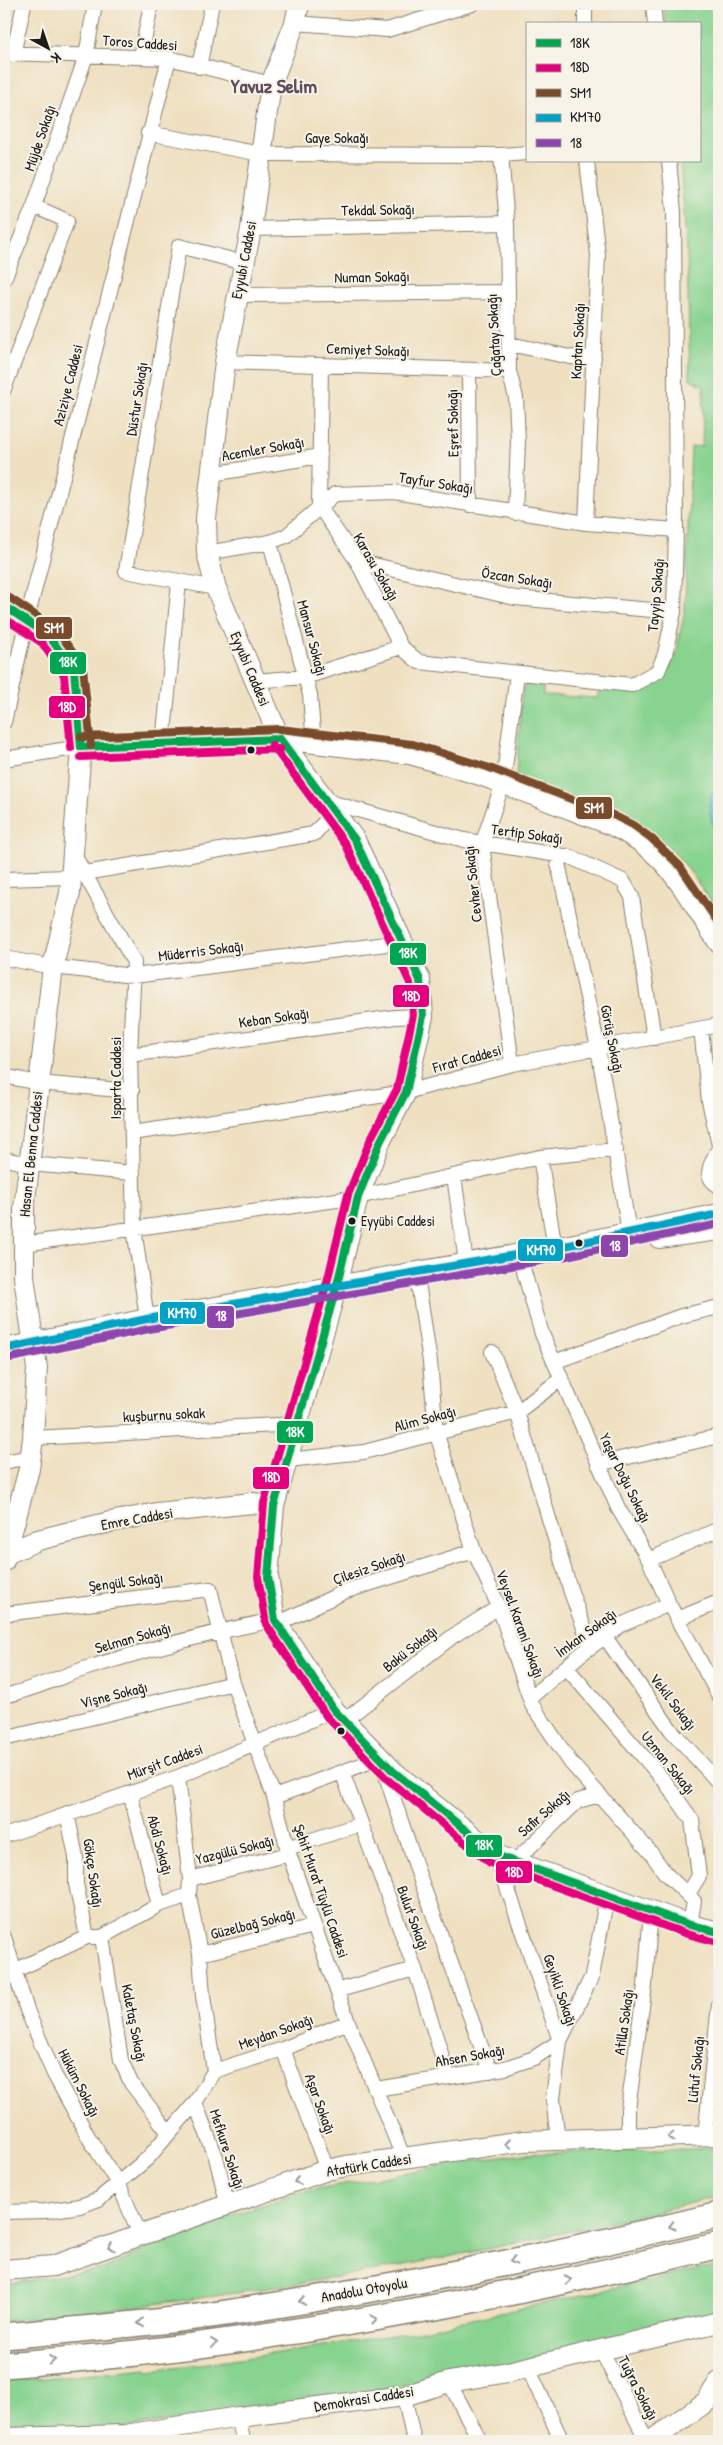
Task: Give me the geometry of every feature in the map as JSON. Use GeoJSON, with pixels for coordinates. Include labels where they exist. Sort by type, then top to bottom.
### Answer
{"type":"FeatureCollection","features":[{"type":"Feature","properties":{"kind":"highway","name":"Anadolu Otoyolu"},"geometry":{"type":"LineString","coordinates":[[4,2336],[176,2319],[366,2290],[459,2274],[719,2215]]}},
{"type":"Feature","properties":{"kind":"highway","name":"Anadolu Otoyolu"},"geometry":{"type":"LineString","coordinates":[[4,2365],[134,2353],[342,2324],[437,2307],[719,2246]]}},
{"type":"Feature","properties":{"kind":"street"},"geometry":{"type":"LineString","coordinates":[[8,54],[24,4]]}},
{"type":"Feature","properties":{"kind":"street","name":"Müjde Sokağı"},"geometry":{"type":"LineString","coordinates":[[4,279],[34,206],[86,56],[95,4]]}},
{"type":"Feature","properties":{"kind":"street"},"geometry":{"type":"LineString","coordinates":[[141,57],[151,4]]}},
{"type":"Feature","properties":{"kind":"street"},"geometry":{"type":"LineString","coordinates":[[199,67],[212,4]]}},
{"type":"Feature","properties":{"kind":"street"},"geometry":{"type":"LineString","coordinates":[[297,13],[388,30],[472,4]]}},
{"type":"Feature","properties":{"kind":"street"},"geometry":{"type":"LineString","coordinates":[[585,4],[585,22]]}},
{"type":"Feature","properties":{"kind":"street"},"geometry":{"type":"LineString","coordinates":[[653,4],[655,22]]}},
{"type":"Feature","properties":{"kind":"street","name":"Eyyubi Caddesi"},"geometry":{"type":"LineString","coordinates":[[297,13],[271,84],[251,229],[225,362],[206,518],[207,553],[216,588],[280,739],[355,840],[420,980],[423,1016],[406,1092],[380,1142],[358,1197],[335,1292],[274,1506],[268,1577],[276,1622],[340,1715],[380,1758],[393,1771],[505,1858],[690,1925],[719,1932]]}},
{"type":"Feature","properties":{"kind":"street","name":"Toros Caddesi"},"geometry":{"type":"LineString","coordinates":[[8,54],[169,58],[271,84]]}},
{"type":"Feature","properties":{"kind":"street","name":"Aziziye Caddesi"},"geometry":{"type":"LineString","coordinates":[[4,722],[26,619],[148,134],[169,58]]}},
{"type":"Feature","properties":{"kind":"street","name":"Gaye Sokağı"},"geometry":{"type":"LineString","coordinates":[[148,134],[261,154],[502,155],[526,153]]}},
{"type":"Feature","properties":{"kind":"street","name":"Çağatay Sokağı"},"geometry":{"type":"LineString","coordinates":[[502,155],[507,223],[509,371],[516,398],[518,442],[515,513]]}},
{"type":"Feature","properties":{"kind":"street","name":"Kaptan Sokağı"},"geometry":{"type":"LineString","coordinates":[[586,523],[598,255],[587,162]]}},
{"type":"Feature","properties":{"kind":"street","name":"Tayyip Sokağı"},"geometry":{"type":"LineString","coordinates":[[401,647],[419,662],[632,685],[658,671],[666,654],[674,612],[676,530],[674,212],[669,162]]}},
{"type":"Feature","properties":{"kind":"street"},"geometry":{"type":"LineString","coordinates":[[4,388],[67,221],[34,206]]}},
{"type":"Feature","properties":{"kind":"street","name":"Tekdal Sokağı"},"geometry":{"type":"LineString","coordinates":[[251,229],[507,223]]}},
{"type":"Feature","properties":{"kind":"street","name":"Düstur Sokağı"},"geometry":{"type":"LineString","coordinates":[[216,588],[126,571],[179,246],[244,263]]}},
{"type":"Feature","properties":{"kind":"street","name":"Numan Sokağı"},"geometry":{"type":"LineString","coordinates":[[237,295],[508,292]]}},
{"type":"Feature","properties":{"kind":"street"},"geometry":{"type":"LineString","coordinates":[[510,344],[570,357],[594,358]]}},
{"type":"Feature","properties":{"kind":"street","name":"Cemiyet Sokağı"},"geometry":{"type":"LineString","coordinates":[[225,362],[509,371]]}},
{"type":"Feature","properties":{"kind":"street"},"geometry":{"type":"LineString","coordinates":[[319,506],[321,365]]}},
{"type":"Feature","properties":{"kind":"street","name":"Eşref Sokağı"},"geometry":{"type":"LineString","coordinates":[[469,370],[470,505]]}},
{"type":"Feature","properties":{"kind":"street","name":"Acemler Sokağı"},"geometry":{"type":"LineString","coordinates":[[212,474],[320,456]]}},
{"type":"Feature","properties":{"kind":"street","name":"Tayfur Sokağı"},"geometry":{"type":"LineString","coordinates":[[207,553],[270,542],[286,536],[335,494],[394,492],[586,523],[676,530]]}},
{"type":"Feature","properties":{"kind":"street","name":"Karasu Sokağı"},"geometry":{"type":"LineString","coordinates":[[319,506],[357,561],[401,647]]}},
{"type":"Feature","properties":{"kind":"street","name":"Mansur Sokağı"},"geometry":{"type":"LineString","coordinates":[[270,542],[310,695],[314,743]]}},
{"type":"Feature","properties":{"kind":"street","name":"Özcan Sokağı"},"geometry":{"type":"LineString","coordinates":[[357,561],[515,598],[674,612]]}},
{"type":"Feature","properties":{"kind":"street"},"geometry":{"type":"LineString","coordinates":[[163,743],[179,582]]}},
{"type":"Feature","properties":{"kind":"street","name":"Hasan El Benna Caddesi"},"geometry":{"type":"LineString","coordinates":[[4,606],[49,636],[74,671],[81,747],[73,852],[77,875],[70,893],[52,967],[24,1208],[24,1277],[37,1368],[32,1447],[29,1469],[4,1557]]}},
{"type":"Feature","properties":{"kind":"street"},"geometry":{"type":"LineString","coordinates":[[254,681],[305,677],[401,647]]}},
{"type":"Feature","properties":{"kind":"street","name":"Cevher Sokağı"},"geometry":{"type":"LineString","coordinates":[[512,1064],[482,844],[503,783],[517,674]]}},
{"type":"Feature","properties":{"kind":"street"},"geometry":{"type":"LineString","coordinates":[[4,759],[81,747],[280,739],[410,754],[503,783],[627,832],[652,850],[670,867],[719,944]]}},
{"type":"Feature","properties":{"kind":"street"},"geometry":{"type":"LineString","coordinates":[[4,879],[77,875],[314,834],[330,806]]}},
{"type":"Feature","properties":{"kind":"street","name":"Tertip Sokağı"},"geometry":{"type":"LineString","coordinates":[[330,806],[482,844],[570,857],[623,881],[632,897],[654,1038]]}},
{"type":"Feature","properties":{"kind":"street","name":"Görüş Sokağı"},"geometry":{"type":"LineString","coordinates":[[556,854],[598,1048],[630,1232]]}},
{"type":"Feature","properties":{"kind":"street","name":"Isparta Caddesi"},"geometry":{"type":"LineString","coordinates":[[77,875],[134,962],[130,1055],[134,1228],[147,1319]]}},
{"type":"Feature","properties":{"kind":"street","name":"Müderris Sokağı"},"geometry":{"type":"LineString","coordinates":[[4,958],[52,967],[134,976],[402,942]]}},
{"type":"Feature","properties":{"kind":"street","name":"Keban Sokağı"},"geometry":{"type":"LineString","coordinates":[[130,1055],[396,1017],[423,1016]]}},
{"type":"Feature","properties":{"kind":"street","name":"Fırat Caddesi"},"geometry":{"type":"LineString","coordinates":[[132,1133],[406,1092],[512,1064],[719,1025]]}},
{"type":"Feature","properties":{"kind":"street"},"geometry":{"type":"LineString","coordinates":[[701,1029],[709,1101],[719,1147],[708,1172],[710,1179],[719,1186]]}},
{"type":"Feature","properties":{"kind":"street"},"geometry":{"type":"LineString","coordinates":[[4,1076],[38,1082],[132,1091]]}},
{"type":"Feature","properties":{"kind":"street"},"geometry":{"type":"LineString","coordinates":[[24,1244],[358,1197],[540,1157],[616,1150]]}},
{"type":"Feature","properties":{"kind":"street"},"geometry":{"type":"LineString","coordinates":[[540,1157],[555,1248]]}},
{"type":"Feature","properties":{"kind":"street"},"geometry":{"type":"LineString","coordinates":[[4,1159],[30,1164],[133,1173]]}},
{"type":"Feature","properties":{"kind":"street"},"geometry":{"type":"LineString","coordinates":[[454,1176],[466,1263]]}},
{"type":"Feature","properties":{"kind":"street"},"geometry":{"type":"LineString","coordinates":[[4,1360],[35,1348],[147,1319],[335,1292],[418,1283],[522,1265],[678,1229],[719,1214]]}},
{"type":"Feature","properties":{"kind":"street"},"geometry":{"type":"LineString","coordinates":[[4,1349],[35,1348],[104,1339],[466,1263],[555,1248],[630,1232],[678,1229],[719,1230]]}},
{"type":"Feature","properties":{"kind":"street","name":"Yaşar Doğu Sokağı"},"geometry":{"type":"LineString","coordinates":[[522,1265],[542,1334],[618,1508],[650,1560],[677,1619],[715,1680],[719,1696]]}},
{"type":"Feature","properties":{"kind":"street","name":"Veysel Karani Sokağı"},"geometry":{"type":"LineString","coordinates":[[418,1283],[430,1362],[436,1432],[474,1551],[499,1607],[532,1705],[571,1763],[651,1853],[665,1873],[688,1894]]}},
{"type":"Feature","properties":{"kind":"street"},"geometry":{"type":"LineString","coordinates":[[554,1362],[682,1316],[719,1307]]}},
{"type":"Feature","properties":{"kind":"street"},"geometry":{"type":"LineString","coordinates":[[492,1352],[517,1412],[571,1592],[592,1647]]}},
{"type":"Feature","properties":{"kind":"street","name":"Alim Sokağı"},"geometry":{"type":"LineString","coordinates":[[287,1460],[364,1452],[517,1412],[561,1379]]}},
{"type":"Feature","properties":{"kind":"street","name":"kuşburnu sokak"},"geometry":{"type":"LineString","coordinates":[[4,1462],[32,1447],[297,1424]]}},
{"type":"Feature","properties":{"kind":"street"},"geometry":{"type":"LineString","coordinates":[[598,1464],[719,1436]]}},
{"type":"Feature","properties":{"kind":"street","name":"Emre Caddesi"},"geometry":{"type":"LineString","coordinates":[[4,1557],[38,1540],[120,1520],[244,1504],[274,1506]]}},
{"type":"Feature","properties":{"kind":"street"},"geometry":{"type":"LineString","coordinates":[[650,1560],[719,1529]]}},
{"type":"Feature","properties":{"kind":"street","name":"Çilesiz Sokağı"},"geometry":{"type":"LineString","coordinates":[[276,1622],[346,1591],[474,1551]]}},
{"type":"Feature","properties":{"kind":"street","name":"Şengül Sokağı"},"geometry":{"type":"LineString","coordinates":[[4,1614],[210,1589],[219,1631]]}},
{"type":"Feature","properties":{"kind":"street"},"geometry":{"type":"LineString","coordinates":[[677,1619],[719,1602]]}},
{"type":"Feature","properties":{"kind":"street","name":"İmkan Sokağı"},"geometry":{"type":"LineString","coordinates":[[530,1698],[566,1667],[621,1625],[669,1604]]}},
{"type":"Feature","properties":{"kind":"street","name":"Bakü Sokağı"},"geometry":{"type":"LineString","coordinates":[[340,1715],[499,1607]]}},
{"type":"Feature","properties":{"kind":"street","name":"Selman Sokağı"},"geometry":{"type":"LineString","coordinates":[[4,1696],[85,1669],[219,1631],[276,1622]]}},
{"type":"Feature","properties":{"kind":"street","name":"Şehit Murat Tüylü Caddesi"},"geometry":{"type":"LineString","coordinates":[[219,1631],[233,1682],[274,1797],[288,1851],[314,1926],[339,1990],[348,2022],[404,2159]]}},
{"type":"Feature","properties":{"kind":"street","name":"Vekil Sokağı"},"geometry":{"type":"LineString","coordinates":[[605,1637],[671,1730],[719,1783]]}},
{"type":"Feature","properties":{"kind":"street","name":"Uzman Sokağı"},"geometry":{"type":"LineString","coordinates":[[566,1667],[666,1783],[692,1820],[700,1876],[688,1894]]}},
{"type":"Feature","properties":{"kind":"street","name":"Vişne Sokağı"},"geometry":{"type":"LineString","coordinates":[[4,1739],[233,1682]]}},
{"type":"Feature","properties":{"kind":"street","name":"Mürşit Caddesi"},"geometry":{"type":"LineString","coordinates":[[4,1836],[67,1813],[178,1777],[254,1745],[340,1715]]}},
{"type":"Feature","properties":{"kind":"street"},"geometry":{"type":"LineString","coordinates":[[274,1797],[380,1758],[419,1875],[490,2071]]}},
{"type":"Feature","properties":{"kind":"street","name":"Bulut Sokağı"},"geometry":{"type":"LineString","coordinates":[[342,1772],[415,1969],[448,2076]]}},
{"type":"Feature","properties":{"kind":"street"},"geometry":{"type":"LineString","coordinates":[[4,2212],[46,2212],[80,2206],[99,2199],[148,2158],[195,2103],[214,2071],[203,1996],[200,1954],[189,1895],[190,1878],[178,1777]]}},
{"type":"Feature","properties":{"kind":"street","name":"Abdi Sokağı"},"geometry":{"type":"LineString","coordinates":[[130,1793],[159,1905]]}},
{"type":"Feature","properties":{"kind":"street","name":"Safir Sokağı"},"geometry":{"type":"LineString","coordinates":[[505,1858],[578,1801],[600,1795]]}},
{"type":"Feature","properties":{"kind":"street","name":"Gökçe Sokağı"},"geometry":{"type":"LineString","coordinates":[[67,1813],[76,1857],[76,1884],[94,1936]]}},
{"type":"Feature","properties":{"kind":"street","name":"Yazgülü Sokağı"},"geometry":{"type":"LineString","coordinates":[[190,1878],[288,1851],[361,1824]]}},
{"type":"Feature","properties":{"kind":"street","name":"Geyikli Sokağı"},"geometry":{"type":"LineString","coordinates":[[505,1858],[560,2041],[553,2099],[558,2139]]}},
{"type":"Feature","properties":{"kind":"street"},"geometry":{"type":"LineString","coordinates":[[688,1894],[694,1902],[690,1925]]}},
{"type":"Feature","properties":{"kind":"street"},"geometry":{"type":"LineString","coordinates":[[14,1971],[159,1905],[189,1895]]}},
{"type":"Feature","properties":{"kind":"street"},"geometry":{"type":"LineString","coordinates":[[560,2041],[592,1976],[607,1896]]}},
{"type":"Feature","properties":{"kind":"street","name":"Atilla Sokağı"},"geometry":{"type":"LineString","coordinates":[[628,2138],[628,2109],[645,1985],[651,1911]]}},
{"type":"Feature","properties":{"kind":"street","name":"Güzelbağ Sokağı"},"geometry":{"type":"LineString","coordinates":[[200,1954],[314,1926]]}},
{"type":"Feature","properties":{"kind":"street","name":"Kaletaş Sokağı"},"geometry":{"type":"LineString","coordinates":[[94,1936],[121,2060],[131,2083],[169,2133]]}},
{"type":"Feature","properties":{"kind":"street","name":"Hüküm Sokağı"},"geometry":{"type":"LineString","coordinates":[[4,1937],[27,2010],[54,2074],[89,2138],[117,2182],[141,2237]]}},
{"type":"Feature","properties":{"kind":"street"},"geometry":{"type":"LineString","coordinates":[[339,1990],[415,1969]]}},
{"type":"Feature","properties":{"kind":"street","name":"Lütuf Sokağı"},"geometry":{"type":"LineString","coordinates":[[712,2135],[719,2004]]}},
{"type":"Feature","properties":{"kind":"street","name":"Meydan Sokağı"},"geometry":{"type":"LineString","coordinates":[[214,2071],[283,2049],[348,2022]]}},
{"type":"Feature","properties":{"kind":"street","name":"Ahsen Sokağı"},"geometry":{"type":"LineString","coordinates":[[376,2089],[448,2076],[490,2071],[534,2058],[560,2041]]}},
{"type":"Feature","properties":{"kind":"street","name":"Aşar Sokağı"},"geometry":{"type":"LineString","coordinates":[[283,2049],[328,2170]]}},
{"type":"Feature","properties":{"kind":"street","name":"Mefkure Sokağı"},"geometry":{"type":"LineString","coordinates":[[195,2103],[216,2157],[228,2206]]}},
{"type":"Feature","properties":{"kind":"street","name":"Atatürk Caddesi"},"geometry":{"type":"LineString","coordinates":[[4,2270],[53,2266],[141,2237],[328,2170],[524,2141],[712,2135]]}},
{"type":"Feature","properties":{"kind":"street","name":"Demokrasi Caddesi"},"geometry":{"type":"LineString","coordinates":[[4,2438],[125,2438],[240,2416],[404,2396],[449,2382],[528,2368],[719,2322]]}},
{"type":"Feature","properties":{"kind":"street","name":"Tuğra Sokağı"},"geometry":{"type":"LineString","coordinates":[[601,2350],[647,2441]]}},
{"type":"Feature","properties":{"kind":"street"},"geometry":{"type":"LineString","coordinates":[[528,2368],[562,2441]]}},
{"type":"Feature","properties":{"kind":"street"},"geometry":{"type":"LineString","coordinates":[[449,2382],[480,2441]]}},
{"type":"Feature","properties":{"kind":"street"},"geometry":{"type":"LineString","coordinates":[[652,2441],[706,2402],[719,2382]]}},
{"type":"Feature","properties":{"kind":"street"},"geometry":{"type":"LineString","coordinates":[[404,2396],[414,2441]]}},
{"type":"Feature","properties":{"kind":"street"},"geometry":{"type":"LineString","coordinates":[[240,2416],[243,2441]]}},
{"type":"Feature","properties":{"kind":"green space"},"geometry":{"type":"Polygon","coordinates":[[[663,4],[719,4],[719,915],[683,863],[662,841],[636,821],[516,777],[522,692],[527,683],[543,682],[543,695],[597,698],[600,687],[639,692],[661,678],[671,667],[676,655],[685,609],[691,447],[702,446],[704,386],[690,379],[687,252],[680,162],[700,162],[700,22],[666,22],[663,4]]]}},
{"type":"Feature","properties":{"kind":"green space"},"geometry":{"type":"Polygon","coordinates":[[[719,2148],[719,2196],[631,2218],[453,2256],[274,2287],[184,2300],[4,2321],[4,2284],[103,2269],[190,2229],[301,2192],[457,2163],[524,2154],[719,2148]]]}},
{"type":"Feature","properties":{"kind":"green space"},"geometry":{"type":"Polygon","coordinates":[[[719,2265],[719,2315],[521,2363],[362,2393],[105,2431],[4,2431],[4,2382],[147,2368],[148,2370],[226,2361],[418,2331],[719,2265]]]}},
{"type":"Feature","properties":{"kind":"water"},"geometry":{"type":"Polygon","coordinates":[[[719,782],[719,836],[710,816],[710,802],[719,782]]]}},
{"type":"Feature","properties":{"kind":"transit line","name":"SM1"},"geometry":{"type":"LineString","coordinates":[[10,598],[56,629],[83,666],[91,746]]}},
{"type":"Feature","properties":{"kind":"transit line","name":"18K"},"geometry":{"type":"LineString","coordinates":[[4,606],[49,636],[74,671],[81,747]]}},
{"type":"Feature","properties":{"kind":"transit line","name":"18D"},"geometry":{"type":"LineString","coordinates":[[4,618],[42,643],[64,675],[71,748]]}},
{"type":"Feature","properties":{"kind":"transit line","name":"SM1"},"geometry":{"type":"LineString","coordinates":[[81,737],[280,729],[413,744],[487,767],[613,815],[633,825],[651,838],[680,866],[719,924]]}},
{"type":"Feature","properties":{"kind":"transit line","name":"18K"},"geometry":{"type":"LineString","coordinates":[[280,739],[355,840],[420,980],[423,1016],[406,1092],[380,1142],[358,1197],[337,1285],[274,1506],[268,1577],[275,1620],[334,1710],[393,1771],[496,1855],[690,1925],[719,1932]]}},
{"type":"Feature","properties":{"kind":"transit line","name":"18K"},"geometry":{"type":"LineString","coordinates":[[81,747],[280,739]]}},
{"type":"Feature","properties":{"kind":"transit line","name":"18D"},"geometry":{"type":"LineString","coordinates":[[272,745],[346,845],[410,983],[413,1015],[397,1089],[371,1138],[348,1195],[327,1282],[264,1503],[258,1577],[266,1624],[327,1717],[387,1779],[490,1863],[687,1934],[717,1942]]}},
{"type":"Feature","properties":{"kind":"transit line","name":"18D"},"geometry":{"type":"LineString","coordinates":[[81,757],[280,749]]}},
{"type":"Feature","properties":{"kind":"transit line","name":"KM70"},"geometry":{"type":"LineString","coordinates":[[4,1349],[147,1319],[555,1248],[719,1214]]}},
{"type":"Feature","properties":{"kind":"transit line","name":"18"},"geometry":{"type":"LineString","coordinates":[[6,1359],[149,1329],[557,1258],[719,1224]]}},
{"type":"Feature","properties":{"kind":"place","name":"Eyyübi Caddesi"},"geometry":{"type":"Point","coordinates":[352,1221]}},
{"type":"Feature","properties":{"kind":"district","name":"Yavuz Selim"},"geometry":{"type":"Point","coordinates":[274,86]}}]}
